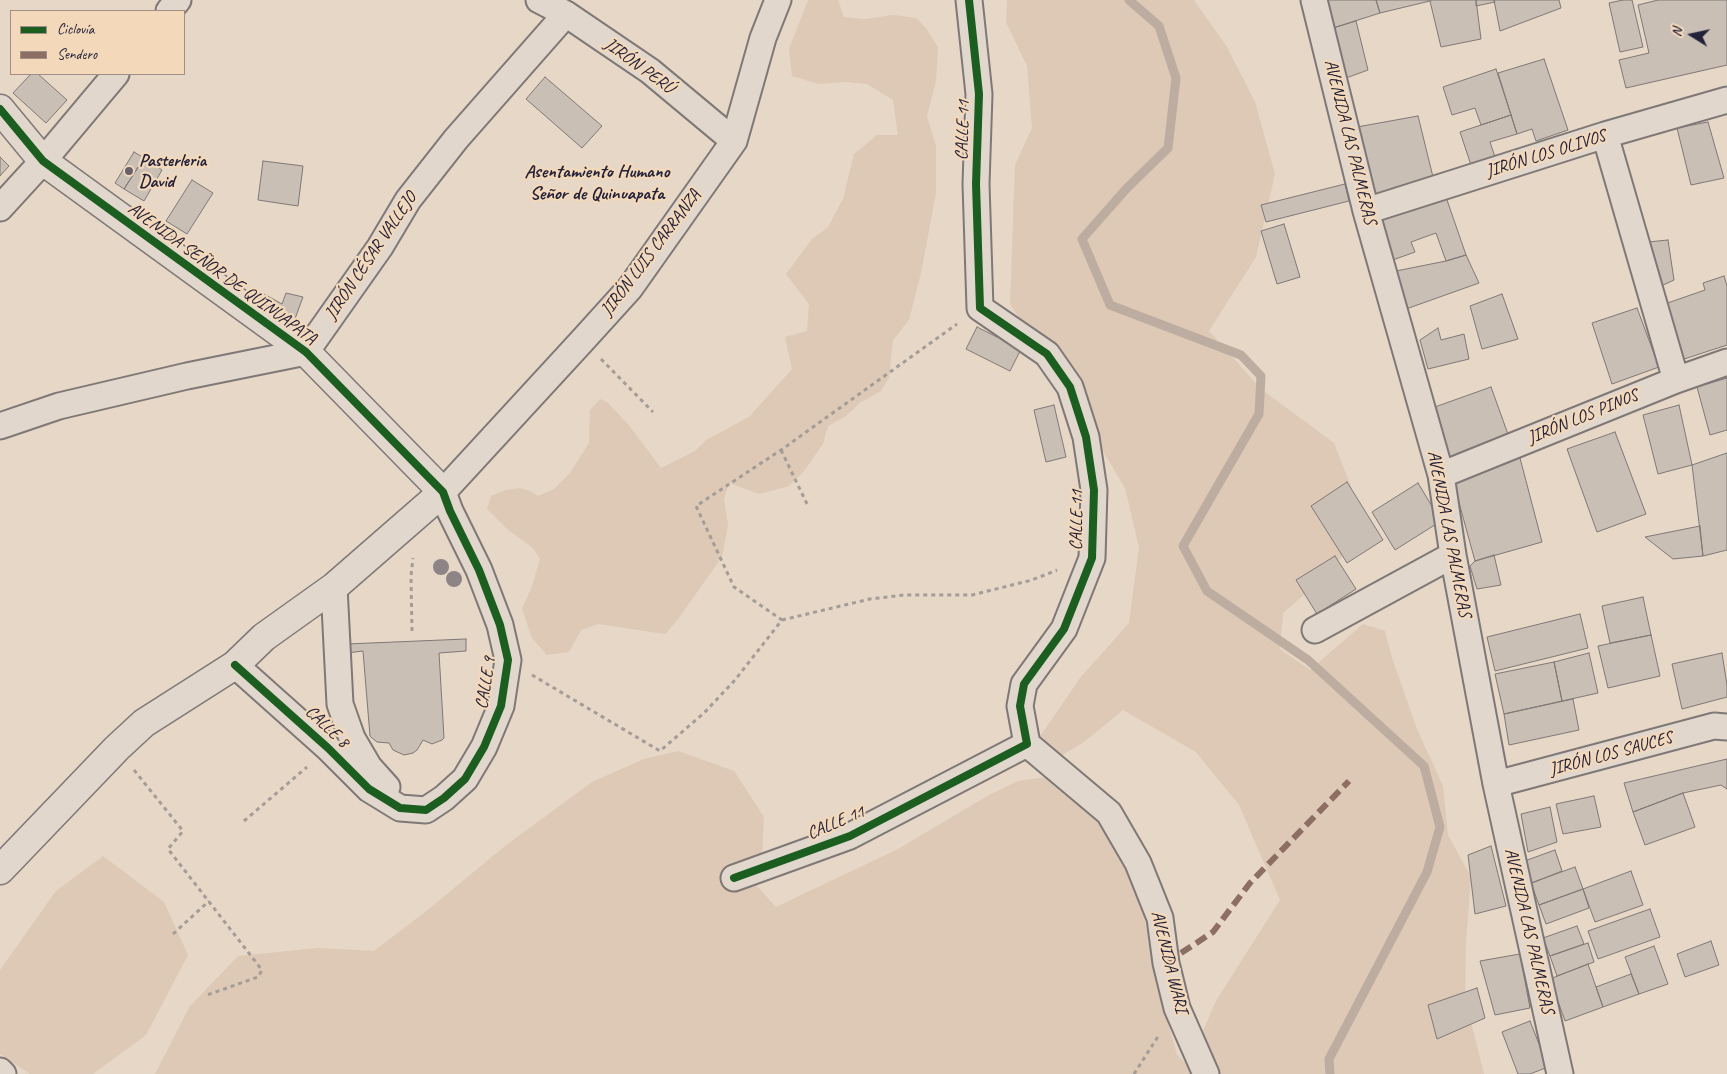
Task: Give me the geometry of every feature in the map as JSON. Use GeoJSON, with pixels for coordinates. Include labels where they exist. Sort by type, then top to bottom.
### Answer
{"type":"FeatureCollection","features":[{"type":"Feature","properties":{"kind":"street"},"geometry":{"type":"LineString","coordinates":[[169,10],[178,0]]}},
{"type":"Feature","properties":{"kind":"street","name":"JIRÓN PERÚ"},"geometry":{"type":"LineString","coordinates":[[539,0],[566,14],[650,71],[734,140]]}},
{"type":"Feature","properties":{"kind":"street","name":"JIRÓN LUIS CARRANZA"},"geometry":{"type":"LineString","coordinates":[[443,492],[630,288],[734,140],[763,38],[778,0]]}},
{"type":"Feature","properties":{"kind":"street","name":"CALLE 11"},"geometry":{"type":"LineString","coordinates":[[734,878],[850,836],[1027,744],[1020,706],[1024,684],[1064,629],[1092,558],[1094,490],[1086,437],[1070,387],[1047,354],[980,308],[976,184],[980,94],[969,0]]}},
{"type":"Feature","properties":{"kind":"street","name":"AVENIDA LAS PALMERAS"},"geometry":{"type":"LineString","coordinates":[[1314,0],[1366,211],[1441,475],[1453,555],[1496,784],[1560,1074]]}},
{"type":"Feature","properties":{"kind":"street","name":"JIRÓN CÉSAR VALLEJO"},"geometry":{"type":"LineString","coordinates":[[306,352],[380,247],[408,200],[456,139],[566,14]]}},
{"type":"Feature","properties":{"kind":"street"},"geometry":{"type":"LineString","coordinates":[[0,208],[43,161],[115,75]]}},
{"type":"Feature","properties":{"kind":"street","name":"JIRÓN LOS OLIVOS"},"geometry":{"type":"LineString","coordinates":[[1366,211],[1605,135],[1727,100]]}},
{"type":"Feature","properties":{"kind":"street","name":"AVENIDA SEÑOR DE QUINUAPATA"},"geometry":{"type":"LineString","coordinates":[[0,109],[43,161],[306,352],[443,492]]}},
{"type":"Feature","properties":{"kind":"street"},"geometry":{"type":"LineString","coordinates":[[1605,135],[1676,380]]}},
{"type":"Feature","properties":{"kind":"street"},"geometry":{"type":"LineString","coordinates":[[0,426],[59,406],[187,376],[306,352]]}},
{"type":"Feature","properties":{"kind":"street","name":"JIRÓN LOS PINOS"},"geometry":{"type":"LineString","coordinates":[[1441,475],[1676,380],[1727,362]]}},
{"type":"Feature","properties":{"kind":"street"},"geometry":{"type":"LineString","coordinates":[[0,870],[117,748],[144,724],[235,665],[264,637],[334,588],[443,492]]}},
{"type":"Feature","properties":{"kind":"street","name":"CALLE 9"},"geometry":{"type":"LineString","coordinates":[[400,808],[426,810],[444,798],[465,779],[484,747],[501,706],[508,660],[500,625],[479,570],[450,511],[443,492]]}},
{"type":"Feature","properties":{"kind":"street"},"geometry":{"type":"LineString","coordinates":[[1315,630],[1453,555]]}},
{"type":"Feature","properties":{"kind":"street"},"geometry":{"type":"LineString","coordinates":[[334,588],[340,704],[352,738],[369,767],[391,792],[400,808]]}},
{"type":"Feature","properties":{"kind":"street","name":"CALLE 8"},"geometry":{"type":"LineString","coordinates":[[235,665],[328,748],[369,789],[400,808]]}},
{"type":"Feature","properties":{"kind":"street","name":"JIRÓN LOS SAUCES"},"geometry":{"type":"LineString","coordinates":[[1496,784],[1714,726],[1727,727]]}},
{"type":"Feature","properties":{"kind":"street","name":"AVENIDA WARI"},"geometry":{"type":"LineString","coordinates":[[1027,744],[1109,813],[1138,863],[1160,918],[1166,963],[1177,1008],[1206,1074]]}},
{"type":"Feature","properties":{"kind":"street"},"geometry":{"type":"LineString","coordinates":[[0,1071],[3,1074]]}},
{"type":"Feature","properties":{"kind":"path"},"geometry":{"type":"LineString","coordinates":[[782,620],[734,586],[696,506],[781,450],[980,308]]}},
{"type":"Feature","properties":{"kind":"path"},"geometry":{"type":"LineString","coordinates":[[582,341],[653,412]]}},
{"type":"Feature","properties":{"kind":"path"},"geometry":{"type":"LineString","coordinates":[[781,450],[806,504]]}},
{"type":"Feature","properties":{"kind":"path"},"geometry":{"type":"LineString","coordinates":[[412,631],[411,576],[413,550]]}},
{"type":"Feature","properties":{"kind":"path"},"geometry":{"type":"LineString","coordinates":[[508,660],[660,751],[704,713],[735,680],[782,620],[870,599],[904,594],[972,595],[1032,580],[1092,558]]}},
{"type":"Feature","properties":{"kind":"path"},"geometry":{"type":"LineString","coordinates":[[117,748],[183,831],[168,849],[262,970],[258,977],[208,994]]}},
{"type":"Feature","properties":{"kind":"path"},"geometry":{"type":"LineString","coordinates":[[244,821],[328,748]]}},
{"type":"Feature","properties":{"kind":"path"},"geometry":{"type":"LineString","coordinates":[[174,934],[208,901]]}},
{"type":"Feature","properties":{"kind":"path"},"geometry":{"type":"LineString","coordinates":[[1134,1074],[1177,1008]]}},
{"type":"Feature","properties":{"kind":"shaded area"},"geometry":{"type":"Polygon","coordinates":[[[808,0],[838,0],[844,17],[865,19],[893,15],[916,18],[926,28],[938,47],[936,81],[927,116],[936,146],[936,193],[921,273],[909,320],[893,340],[889,378],[881,391],[861,402],[846,416],[828,426],[823,444],[804,471],[789,486],[759,494],[729,483],[724,499],[728,525],[722,557],[678,619],[665,634],[598,624],[581,630],[569,652],[547,655],[532,638],[522,609],[532,586],[540,559],[533,548],[507,529],[487,509],[491,496],[506,490],[520,488],[538,496],[554,489],[570,473],[589,443],[590,410],[600,399],[607,402],[628,424],[661,468],[695,451],[706,440],[749,417],[792,369],[785,337],[807,331],[809,304],[786,274],[812,239],[828,227],[843,199],[854,154],[877,135],[898,135],[893,100],[867,84],[847,82],[818,84],[792,76],[789,49],[808,0]]]}},
{"type":"Feature","properties":{"kind":"shaded area"},"geometry":{"type":"Polygon","coordinates":[[[1007,0],[1194,0],[1227,47],[1255,102],[1275,174],[1256,257],[1209,331],[1261,389],[1334,443],[1352,489],[1359,535],[1328,574],[1283,613],[1280,649],[1310,670],[1363,624],[1385,631],[1392,658],[1417,729],[1443,786],[1448,835],[1471,877],[1466,942],[1465,998],[1484,1074],[1206,1074],[1192,1056],[1216,1001],[1280,900],[1239,805],[1196,752],[1123,710],[1084,742],[1046,765],[1039,738],[1080,678],[1129,623],[1139,547],[1125,488],[1063,385],[1010,304],[1015,165],[1032,128],[1027,66],[1006,22],[1007,0]]]}},
{"type":"Feature","properties":{"kind":"shaded area"},"geometry":{"type":"Polygon","coordinates":[[[678,751],[734,771],[764,817],[762,857],[757,886],[776,907],[898,849],[989,795],[1018,781],[1054,776],[1099,815],[1132,874],[1143,911],[1158,987],[1177,1055],[1192,1069],[1194,1074],[155,1074],[190,1006],[238,956],[318,948],[374,951],[429,909],[505,846],[592,782],[644,759],[678,751]]]}},
{"type":"Feature","properties":{"kind":"shaded area"},"geometry":{"type":"Polygon","coordinates":[[[103,856],[164,902],[188,955],[146,1035],[93,1074],[30,1074],[0,1054],[0,970],[56,891],[103,856]]]}},
{"type":"Feature","properties":{"kind":"building"},"geometry":{"type":"Polygon","coordinates":[[[1325,0],[1376,0],[1380,13],[1333,28],[1325,0]]]}},
{"type":"Feature","properties":{"kind":"building"},"geometry":{"type":"Polygon","coordinates":[[[1376,0],[1429,0],[1430,1],[1380,13],[1376,0]]]}},
{"type":"Feature","properties":{"kind":"building"},"geometry":{"type":"Polygon","coordinates":[[[1476,0],[1481,39],[1441,47],[1430,1],[1476,0]]]}},
{"type":"Feature","properties":{"kind":"building"},"geometry":{"type":"Polygon","coordinates":[[[1476,0],[1494,0],[1495,2],[1476,6],[1476,0]]]}},
{"type":"Feature","properties":{"kind":"building"},"geometry":{"type":"Polygon","coordinates":[[[1494,0],[1559,0],[1561,8],[1500,31],[1494,0]]]}},
{"type":"Feature","properties":{"kind":"building"},"geometry":{"type":"Polygon","coordinates":[[[1632,0],[1643,47],[1620,52],[1609,3],[1632,0]]]}},
{"type":"Feature","properties":{"kind":"building"},"geometry":{"type":"Polygon","coordinates":[[[1658,0],[1727,0],[1727,65],[1626,88],[1619,60],[1649,53],[1638,5],[1658,0]]]}},
{"type":"Feature","properties":{"kind":"building"},"geometry":{"type":"Polygon","coordinates":[[[1356,21],[1368,70],[1346,78],[1333,28],[1356,21]]]}},
{"type":"Feature","properties":{"kind":"building"},"geometry":{"type":"Polygon","coordinates":[[[1544,59],[1568,130],[1536,141],[1532,129],[1517,134],[1498,73],[1544,59]]]}},
{"type":"Feature","properties":{"kind":"building"},"geometry":{"type":"Polygon","coordinates":[[[1496,69],[1511,115],[1481,125],[1475,108],[1452,115],[1443,87],[1496,69]]]}},
{"type":"Feature","properties":{"kind":"building"},"geometry":{"type":"Polygon","coordinates":[[[30,75],[39,75],[67,100],[46,123],[13,93],[30,75]]]}},
{"type":"Feature","properties":{"kind":"building"},"geometry":{"type":"Polygon","coordinates":[[[545,77],[602,126],[582,148],[526,99],[545,77]]]}},
{"type":"Feature","properties":{"kind":"building"},"geometry":{"type":"Polygon","coordinates":[[[1511,115],[1517,134],[1490,142],[1496,160],[1472,168],[1460,132],[1511,115]]]}},
{"type":"Feature","properties":{"kind":"building"},"geometry":{"type":"Polygon","coordinates":[[[1418,116],[1433,177],[1375,195],[1357,127],[1418,116]]]}},
{"type":"Feature","properties":{"kind":"building"},"geometry":{"type":"Polygon","coordinates":[[[1708,122],[1724,178],[1691,185],[1677,128],[1708,122]]]}},
{"type":"Feature","properties":{"kind":"building","name":"Pasterleria David"},"geometry":{"type":"Polygon","coordinates":[[[134,152],[144,158],[124,189],[115,183],[134,152]]]}},
{"type":"Feature","properties":{"kind":"building"},"geometry":{"type":"Polygon","coordinates":[[[0,157],[9,166],[0,176],[0,157]]]}},
{"type":"Feature","properties":{"kind":"building"},"geometry":{"type":"Polygon","coordinates":[[[144,158],[162,170],[144,201],[124,189],[144,158]]]}},
{"type":"Feature","properties":{"kind":"building"},"geometry":{"type":"Polygon","coordinates":[[[263,161],[303,166],[298,206],[258,200],[263,161]]]}},
{"type":"Feature","properties":{"kind":"building"},"geometry":{"type":"Polygon","coordinates":[[[192,180],[213,193],[187,234],[166,221],[192,180]]]}},
{"type":"Feature","properties":{"kind":"building"},"geometry":{"type":"Polygon","coordinates":[[[1345,184],[1349,201],[1266,222],[1261,205],[1345,184]]]}},
{"type":"Feature","properties":{"kind":"building"},"geometry":{"type":"Polygon","coordinates":[[[1446,197],[1466,255],[1446,261],[1436,233],[1411,242],[1415,252],[1390,261],[1376,222],[1446,197]]]}},
{"type":"Feature","properties":{"kind":"building"},"geometry":{"type":"Polygon","coordinates":[[[1284,224],[1300,277],[1277,284],[1261,231],[1284,224]]]}},
{"type":"Feature","properties":{"kind":"building"},"geometry":{"type":"Polygon","coordinates":[[[1668,240],[1674,280],[1661,286],[1648,242],[1668,240]]]}},
{"type":"Feature","properties":{"kind":"building"},"geometry":{"type":"Polygon","coordinates":[[[1466,255],[1479,283],[1406,309],[1396,271],[1466,255]]]}},
{"type":"Feature","properties":{"kind":"building"},"geometry":{"type":"Polygon","coordinates":[[[1724,276],[1727,286],[1727,345],[1678,361],[1659,306],[1705,290],[1703,283],[1724,276]]]}},
{"type":"Feature","properties":{"kind":"building"},"geometry":{"type":"Polygon","coordinates":[[[262,293],[282,304],[286,293],[303,297],[292,327],[257,305],[262,293]]]}},
{"type":"Feature","properties":{"kind":"building"},"geometry":{"type":"Polygon","coordinates":[[[1502,294],[1518,339],[1482,349],[1470,306],[1502,294]]]}},
{"type":"Feature","properties":{"kind":"building"},"geometry":{"type":"Polygon","coordinates":[[[1637,308],[1659,367],[1612,384],[1592,323],[1637,308]]]}},
{"type":"Feature","properties":{"kind":"building"},"geometry":{"type":"Polygon","coordinates":[[[977,327],[1021,349],[1010,371],[966,349],[977,327]]]}},
{"type":"Feature","properties":{"kind":"building"},"geometry":{"type":"Polygon","coordinates":[[[1438,328],[1441,340],[1464,334],[1469,359],[1428,369],[1420,340],[1438,328]]]}},
{"type":"Feature","properties":{"kind":"building"},"geometry":{"type":"Polygon","coordinates":[[[1727,378],[1727,430],[1710,435],[1697,387],[1727,378]]]}},
{"type":"Feature","properties":{"kind":"building"},"geometry":{"type":"Polygon","coordinates":[[[1491,387],[1509,437],[1451,459],[1432,408],[1491,387]]]}},
{"type":"Feature","properties":{"kind":"building"},"geometry":{"type":"Polygon","coordinates":[[[1054,405],[1066,457],[1046,462],[1034,410],[1054,405]]]}},
{"type":"Feature","properties":{"kind":"building"},"geometry":{"type":"Polygon","coordinates":[[[1679,405],[1692,465],[1658,474],[1643,415],[1679,405]]]}},
{"type":"Feature","properties":{"kind":"building"},"geometry":{"type":"Polygon","coordinates":[[[1615,432],[1646,514],[1597,532],[1567,449],[1615,432]]]}},
{"type":"Feature","properties":{"kind":"building"},"geometry":{"type":"Polygon","coordinates":[[[1727,453],[1727,550],[1703,556],[1692,465],[1727,453]]]}},
{"type":"Feature","properties":{"kind":"building"},"geometry":{"type":"Polygon","coordinates":[[[1520,458],[1542,542],[1475,561],[1452,477],[1520,458]]]}},
{"type":"Feature","properties":{"kind":"building"},"geometry":{"type":"Polygon","coordinates":[[[1347,482],[1383,540],[1347,563],[1311,506],[1347,482]]]}},
{"type":"Feature","properties":{"kind":"building"},"geometry":{"type":"Polygon","coordinates":[[[1418,483],[1441,521],[1395,550],[1372,512],[1418,483]]]}},
{"type":"Feature","properties":{"kind":"building"},"geometry":{"type":"Polygon","coordinates":[[[1700,526],[1703,556],[1673,559],[1645,537],[1700,526]]]}},
{"type":"Feature","properties":{"kind":"building"},"geometry":{"type":"Polygon","coordinates":[[[1494,555],[1501,585],[1477,589],[1470,566],[1475,561],[1494,555]]]}},
{"type":"Feature","properties":{"kind":"building"},"geometry":{"type":"Polygon","coordinates":[[[1335,556],[1356,589],[1317,614],[1296,580],[1335,556]]]}},
{"type":"Feature","properties":{"kind":"building"},"geometry":{"type":"Polygon","coordinates":[[[1643,597],[1651,635],[1610,643],[1602,606],[1643,597]]]}},
{"type":"Feature","properties":{"kind":"building"},"geometry":{"type":"Polygon","coordinates":[[[1580,614],[1588,648],[1495,671],[1487,637],[1580,614]]]}},
{"type":"Feature","properties":{"kind":"building"},"geometry":{"type":"Polygon","coordinates":[[[1651,635],[1660,676],[1608,688],[1598,646],[1651,635]]]}},
{"type":"Feature","properties":{"kind":"building"},"geometry":{"type":"Polygon","coordinates":[[[466,639],[466,651],[439,653],[444,738],[432,744],[423,740],[417,750],[404,755],[393,750],[389,743],[377,742],[372,738],[370,736],[363,651],[347,653],[347,644],[466,639]]]}},
{"type":"Feature","properties":{"kind":"building"},"geometry":{"type":"Polygon","coordinates":[[[1589,653],[1598,693],[1562,701],[1554,662],[1589,653]]]}},
{"type":"Feature","properties":{"kind":"building"},"geometry":{"type":"Polygon","coordinates":[[[1722,653],[1727,697],[1682,709],[1672,664],[1722,653]]]}},
{"type":"Feature","properties":{"kind":"building"},"geometry":{"type":"Polygon","coordinates":[[[1554,662],[1562,701],[1504,714],[1495,674],[1554,662]]]}},
{"type":"Feature","properties":{"kind":"building"},"geometry":{"type":"Polygon","coordinates":[[[1573,699],[1579,730],[1509,745],[1504,714],[1573,699]]]}},
{"type":"Feature","properties":{"kind":"building"},"geometry":{"type":"Polygon","coordinates":[[[1727,759],[1727,789],[1721,785],[1683,793],[1633,812],[1624,783],[1727,759]]]}},
{"type":"Feature","properties":{"kind":"building"},"geometry":{"type":"Polygon","coordinates":[[[1683,793],[1695,827],[1645,845],[1633,812],[1683,793]]]}},
{"type":"Feature","properties":{"kind":"building"},"geometry":{"type":"Polygon","coordinates":[[[1594,796],[1601,827],[1563,834],[1556,804],[1594,796]]]}},
{"type":"Feature","properties":{"kind":"building"},"geometry":{"type":"Polygon","coordinates":[[[1550,807],[1557,842],[1528,852],[1521,814],[1550,807]]]}},
{"type":"Feature","properties":{"kind":"building"},"geometry":{"type":"Polygon","coordinates":[[[1491,846],[1506,906],[1475,914],[1468,855],[1491,846]]]}},
{"type":"Feature","properties":{"kind":"building"},"geometry":{"type":"Polygon","coordinates":[[[1555,850],[1562,871],[1527,885],[1519,863],[1555,850]]]}},
{"type":"Feature","properties":{"kind":"building"},"geometry":{"type":"Polygon","coordinates":[[[1575,867],[1583,889],[1539,905],[1531,883],[1575,867]]]}},
{"type":"Feature","properties":{"kind":"building"},"geometry":{"type":"Polygon","coordinates":[[[1631,871],[1643,905],[1595,922],[1583,889],[1631,871]]]}},
{"type":"Feature","properties":{"kind":"building"},"geometry":{"type":"Polygon","coordinates":[[[1583,889],[1589,908],[1546,924],[1539,905],[1583,889]]]}},
{"type":"Feature","properties":{"kind":"building"},"geometry":{"type":"Polygon","coordinates":[[[1650,909],[1660,937],[1598,959],[1588,931],[1650,909]]]}},
{"type":"Feature","properties":{"kind":"building"},"geometry":{"type":"Polygon","coordinates":[[[1577,926],[1584,944],[1550,956],[1543,938],[1577,926]]]}},
{"type":"Feature","properties":{"kind":"building"},"geometry":{"type":"Polygon","coordinates":[[[1711,941],[1719,965],[1685,977],[1677,954],[1711,941]]]}},
{"type":"Feature","properties":{"kind":"building"},"geometry":{"type":"Polygon","coordinates":[[[1588,943],[1594,962],[1557,976],[1550,956],[1588,943]]]}},
{"type":"Feature","properties":{"kind":"building"},"geometry":{"type":"Polygon","coordinates":[[[1654,946],[1668,984],[1639,994],[1625,957],[1654,946]]]}},
{"type":"Feature","properties":{"kind":"building"},"geometry":{"type":"Polygon","coordinates":[[[1520,954],[1530,1008],[1495,1015],[1480,961],[1520,954]]]}},
{"type":"Feature","properties":{"kind":"building"},"geometry":{"type":"Polygon","coordinates":[[[1588,964],[1603,1007],[1565,1021],[1550,979],[1588,964]]]}},
{"type":"Feature","properties":{"kind":"building"},"geometry":{"type":"Polygon","coordinates":[[[1631,974],[1639,994],[1603,1007],[1596,987],[1631,974]]]}},
{"type":"Feature","properties":{"kind":"building"},"geometry":{"type":"Polygon","coordinates":[[[1477,988],[1485,1018],[1437,1039],[1428,1005],[1477,988]]]}},
{"type":"Feature","properties":{"kind":"building"},"geometry":{"type":"Polygon","coordinates":[[[1530,1021],[1548,1067],[1530,1074],[1518,1074],[1502,1032],[1530,1021]]]}},
{"type":"Feature","properties":{"kind":"waterway"},"geometry":{"type":"LineString","coordinates":[[1129,0],[1159,26],[1176,78],[1168,148],[1127,188],[1082,239],[1110,305],[1241,355],[1261,376],[1259,414],[1183,546],[1207,591],[1308,660],[1424,766],[1440,827],[1427,872],[1329,1059],[1330,1074]]}},
{"type":"Feature","properties":{"kind":"marked path"},"geometry":{"type":"LineString","coordinates":[[1166,963],[1213,932],[1250,883],[1349,781]]}},
{"type":"Feature","properties":{"kind":"cycle path"},"geometry":{"type":"LineString","coordinates":[[734,878],[850,836],[1027,744],[1020,706],[1024,684],[1064,629],[1092,558],[1094,490],[1086,437],[1070,387],[1047,354],[980,308],[976,184],[979,94],[969,0]]}},
{"type":"Feature","properties":{"kind":"cycle path"},"geometry":{"type":"LineString","coordinates":[[0,109],[43,161],[306,352],[443,492],[450,511],[479,570],[500,625],[508,660],[501,706],[484,747],[465,779],[444,798],[426,810],[400,808],[369,789],[328,748],[235,665]]}},
{"type":"Feature","properties":{"kind":"place","name":"Pasterleria David"},"geometry":{"type":"Point","coordinates":[129,171]}},
{"type":"Feature","properties":{"kind":"district","name":"Asentamiento Humano Señor de Quinuapata"},"geometry":{"type":"Point","coordinates":[597,183]}}]}
